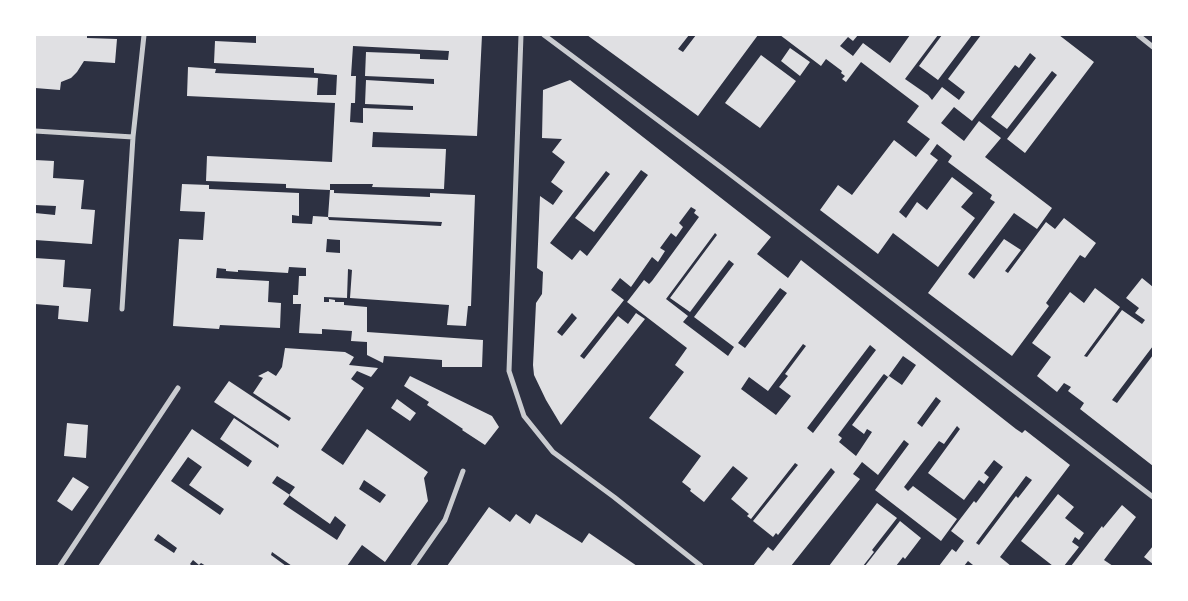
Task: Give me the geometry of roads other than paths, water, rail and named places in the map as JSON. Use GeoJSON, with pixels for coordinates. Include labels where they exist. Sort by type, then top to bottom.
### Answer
{"type":"FeatureCollection","features":[{"type":"Feature","properties":{"kind":"street"},"geometry":{"type":"LineString","coordinates":[[122,309],[133,137],[144,35]]}},
{"type":"Feature","properties":{"kind":"street"},"geometry":{"type":"LineString","coordinates":[[521,35],[508,371],[524,416],[553,452],[614,497],[701,566]]}},
{"type":"Feature","properties":{"kind":"street"},"geometry":{"type":"LineString","coordinates":[[544,35],[730,174],[1153,497]]}},
{"type":"Feature","properties":{"kind":"street"},"geometry":{"type":"LineString","coordinates":[[1138,35],[1153,46]]}},
{"type":"Feature","properties":{"kind":"street"},"geometry":{"type":"LineString","coordinates":[[35,130],[133,137]]}},
{"type":"Feature","properties":{"kind":"street"},"geometry":{"type":"LineString","coordinates":[[60,566],[178,388]]}},
{"type":"Feature","properties":{"kind":"street"},"geometry":{"type":"LineString","coordinates":[[413,566],[445,520],[463,471]]}}]}
